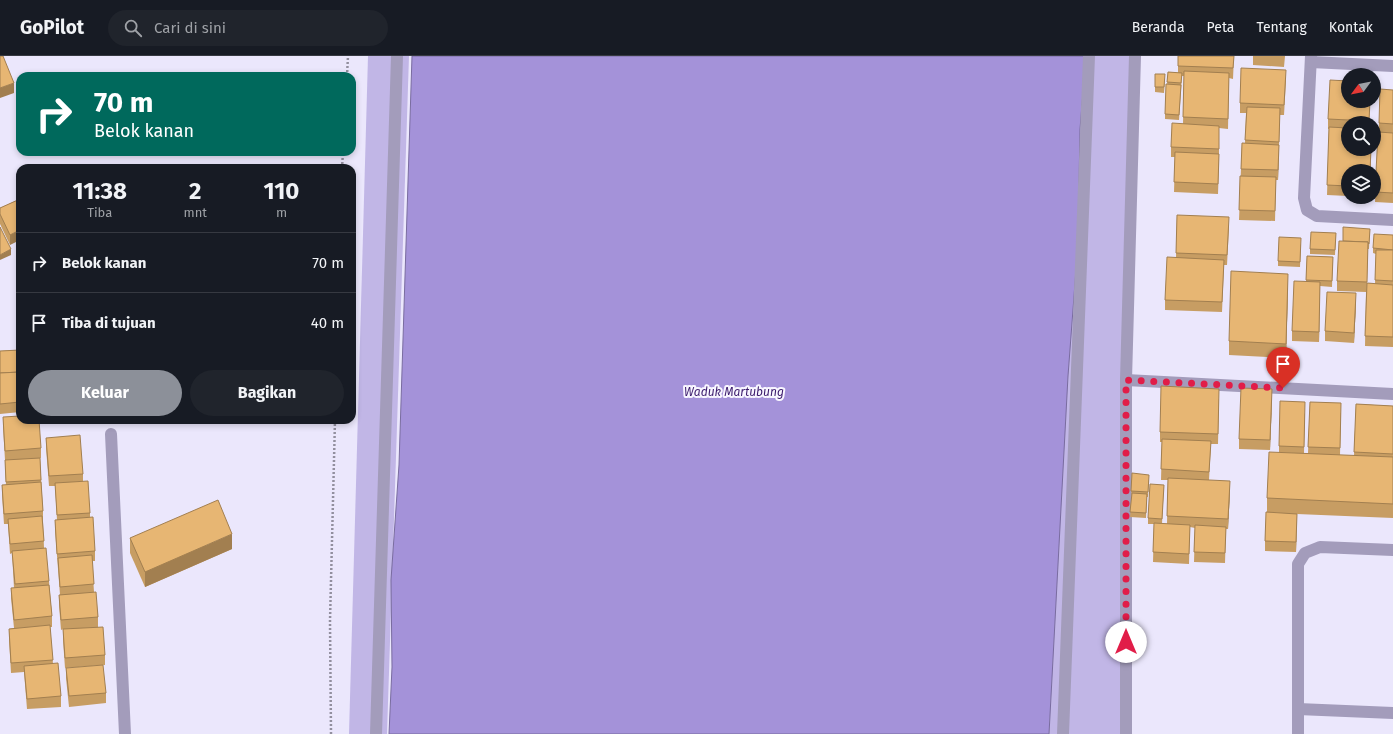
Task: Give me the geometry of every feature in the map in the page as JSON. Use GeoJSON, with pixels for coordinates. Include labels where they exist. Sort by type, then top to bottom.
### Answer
{"type":"FeatureCollection","features":[{"type":"Feature","properties":{"kind":"street"},"geometry":{"type":"LineString","coordinates":[[376,734],[397,56]]}},
{"type":"Feature","properties":{"kind":"street"},"geometry":{"type":"LineString","coordinates":[[1063,734],[1089,56]]}},
{"type":"Feature","properties":{"kind":"street"},"geometry":{"type":"LineString","coordinates":[[1126,734],[1126,380],[1135,56]]}},
{"type":"Feature","properties":{"kind":"street"},"geometry":{"type":"LineString","coordinates":[[1393,66],[1311,59],[1304,198],[1307,210],[1317,216],[1393,220]]}},
{"type":"Feature","properties":{"kind":"street"},"geometry":{"type":"LineString","coordinates":[[1126,380],[1393,394]]}},
{"type":"Feature","properties":{"kind":"street"},"geometry":{"type":"LineString","coordinates":[[111,434],[125,734]]}},
{"type":"Feature","properties":{"kind":"street"},"geometry":{"type":"LineString","coordinates":[[1298,734],[1298,564],[1305,553],[1320,547],[1393,550]]}},
{"type":"Feature","properties":{"kind":"street"},"geometry":{"type":"LineString","coordinates":[[1298,709],[1393,713]]}},
{"type":"Feature","properties":{"kind":"path"},"geometry":{"type":"LineString","coordinates":[[347,72],[348,56]]}},
{"type":"Feature","properties":{"kind":"path"},"geometry":{"type":"LineString","coordinates":[[331,734],[330,621],[335,424]]}},
{"type":"Feature","properties":{"kind":"shaded area"},"geometry":{"type":"Polygon","coordinates":[[[368,56],[409,56],[387,734],[349,734],[368,56]]]}},
{"type":"Feature","properties":{"kind":"shaded area"},"geometry":{"type":"Polygon","coordinates":[[[1081,56],[1138,56],[1120,734],[1049,734],[1081,56]]]}},
{"type":"Feature","properties":{"kind":"water","name":"Waduk Martubung"},"geometry":{"type":"Polygon","coordinates":[[[412,56],[1086,56],[1080,129],[1078,243],[1068,376],[1049,734],[389,734],[392,667],[391,580],[399,465],[412,56]]]}},
{"type":"Feature","properties":{"kind":"building"},"geometry":{"type":"Polygon","coordinates":[[[0,56],[3,56],[14,83],[0,88],[0,56]]]}},
{"type":"Feature","properties":{"kind":"building"},"geometry":{"type":"Polygon","coordinates":[[[1178,56],[1234,56],[1233,68],[1178,66],[1178,56]]]}},
{"type":"Feature","properties":{"kind":"building"},"geometry":{"type":"Polygon","coordinates":[[[1241,68],[1286,70],[1284,105],[1240,103],[1241,68]]]}},
{"type":"Feature","properties":{"kind":"building"},"geometry":{"type":"Polygon","coordinates":[[[1184,71],[1229,73],[1228,119],[1183,117],[1184,71]]]}},
{"type":"Feature","properties":{"kind":"building"},"geometry":{"type":"Polygon","coordinates":[[[1168,72],[1182,73],[1181,83],[1167,82],[1168,72]]]}},
{"type":"Feature","properties":{"kind":"building"},"geometry":{"type":"Polygon","coordinates":[[[1155,74],[1165,74],[1164,87],[1155,87],[1155,74]]]}},
{"type":"Feature","properties":{"kind":"building"},"geometry":{"type":"Polygon","coordinates":[[[1330,80],[1341,81],[1341,108],[1370,108],[1369,116],[1341,116],[1341,120],[1328,119],[1330,80]]]}},
{"type":"Feature","properties":{"kind":"building"},"geometry":{"type":"Polygon","coordinates":[[[1166,84],[1181,85],[1179,115],[1165,114],[1166,84]]]}},
{"type":"Feature","properties":{"kind":"building"},"geometry":{"type":"Polygon","coordinates":[[[1381,89],[1393,90],[1393,124],[1381,123],[1381,116],[1379,116],[1379,108],[1381,108],[1381,89]]]}},
{"type":"Feature","properties":{"kind":"building"},"geometry":{"type":"Polygon","coordinates":[[[1247,107],[1280,108],[1279,142],[1245,140],[1247,107]]]}},
{"type":"Feature","properties":{"kind":"building"},"geometry":{"type":"Polygon","coordinates":[[[1172,123],[1219,126],[1219,149],[1171,147],[1172,123]]]}},
{"type":"Feature","properties":{"kind":"building"},"geometry":{"type":"Polygon","coordinates":[[[1329,127],[1341,128],[1341,156],[1371,156],[1370,164],[1341,164],[1341,186],[1327,185],[1329,127]]]}},
{"type":"Feature","properties":{"kind":"building"},"geometry":{"type":"Polygon","coordinates":[[[1381,132],[1393,133],[1393,193],[1381,192],[1381,164],[1376,164],[1377,156],[1381,156],[1381,132]]]}},
{"type":"Feature","properties":{"kind":"building"},"geometry":{"type":"Polygon","coordinates":[[[1242,143],[1279,145],[1278,170],[1241,169],[1242,143]]]}},
{"type":"Feature","properties":{"kind":"building"},"geometry":{"type":"Polygon","coordinates":[[[1175,152],[1219,154],[1218,184],[1174,182],[1175,152]]]}},
{"type":"Feature","properties":{"kind":"building"},"geometry":{"type":"Polygon","coordinates":[[[1240,176],[1276,177],[1275,211],[1239,210],[1240,176]]]}},
{"type":"Feature","properties":{"kind":"building"},"geometry":{"type":"Polygon","coordinates":[[[16,201],[16,232],[10,235],[0,214],[0,208],[16,201]]]}},
{"type":"Feature","properties":{"kind":"building"},"geometry":{"type":"Polygon","coordinates":[[[1177,215],[1229,217],[1227,255],[1176,253],[1177,215]]]}},
{"type":"Feature","properties":{"kind":"building"},"geometry":{"type":"Polygon","coordinates":[[[0,227],[11,249],[0,255],[0,227]]]}},
{"type":"Feature","properties":{"kind":"building"},"geometry":{"type":"Polygon","coordinates":[[[1343,227],[1370,229],[1369,244],[1368,242],[1343,241],[1343,227]]]}},
{"type":"Feature","properties":{"kind":"building"},"geometry":{"type":"Polygon","coordinates":[[[1311,232],[1336,233],[1335,250],[1310,249],[1311,232]]]}},
{"type":"Feature","properties":{"kind":"building"},"geometry":{"type":"Polygon","coordinates":[[[1374,234],[1393,235],[1393,250],[1373,248],[1374,234]]]}},
{"type":"Feature","properties":{"kind":"building"},"geometry":{"type":"Polygon","coordinates":[[[1279,237],[1301,238],[1300,262],[1278,261],[1279,237]]]}},
{"type":"Feature","properties":{"kind":"building"},"geometry":{"type":"Polygon","coordinates":[[[1339,241],[1368,242],[1367,282],[1337,281],[1339,241]]]}},
{"type":"Feature","properties":{"kind":"building"},"geometry":{"type":"Polygon","coordinates":[[[1376,250],[1393,250],[1393,281],[1375,280],[1376,250]]]}},
{"type":"Feature","properties":{"kind":"building"},"geometry":{"type":"Polygon","coordinates":[[[1307,256],[1333,257],[1332,281],[1306,280],[1307,256]]]}},
{"type":"Feature","properties":{"kind":"building"},"geometry":{"type":"Polygon","coordinates":[[[1167,257],[1224,260],[1222,302],[1165,300],[1167,257]]]}},
{"type":"Feature","properties":{"kind":"building"},"geometry":{"type":"Polygon","coordinates":[[[1231,271],[1288,274],[1286,344],[1229,341],[1231,271]]]}},
{"type":"Feature","properties":{"kind":"building"},"geometry":{"type":"Polygon","coordinates":[[[1294,281],[1320,282],[1319,332],[1292,331],[1294,281]]]}},
{"type":"Feature","properties":{"kind":"building"},"geometry":{"type":"Polygon","coordinates":[[[1367,283],[1393,285],[1393,337],[1365,336],[1367,283]]]}},
{"type":"Feature","properties":{"kind":"building"},"geometry":{"type":"Polygon","coordinates":[[[1327,292],[1356,293],[1354,333],[1325,331],[1327,292]]]}},
{"type":"Feature","properties":{"kind":"building"},"geometry":{"type":"Polygon","coordinates":[[[16,350],[16,372],[0,373],[0,351],[16,350]]]}},
{"type":"Feature","properties":{"kind":"building"},"geometry":{"type":"Polygon","coordinates":[[[16,372],[16,402],[0,404],[0,373],[16,372]]]}},
{"type":"Feature","properties":{"kind":"building"},"geometry":{"type":"Polygon","coordinates":[[[1161,386],[1219,389],[1218,434],[1160,432],[1161,386]]]}},
{"type":"Feature","properties":{"kind":"building"},"geometry":{"type":"Polygon","coordinates":[[[1241,388],[1272,389],[1270,440],[1239,439],[1241,388]]]}},
{"type":"Feature","properties":{"kind":"building"},"geometry":{"type":"Polygon","coordinates":[[[1280,401],[1305,402],[1304,447],[1279,446],[1280,401]]]}},
{"type":"Feature","properties":{"kind":"building"},"geometry":{"type":"Polygon","coordinates":[[[1310,402],[1341,403],[1340,448],[1308,447],[1310,402]]]}},
{"type":"Feature","properties":{"kind":"building"},"geometry":{"type":"Polygon","coordinates":[[[1356,404],[1393,406],[1393,454],[1354,452],[1356,404]]]}},
{"type":"Feature","properties":{"kind":"building"},"geometry":{"type":"Polygon","coordinates":[[[16,416],[16,424],[39,424],[41,448],[5,451],[3,417],[16,416]]]}},
{"type":"Feature","properties":{"kind":"building"},"geometry":{"type":"Polygon","coordinates":[[[80,435],[83,474],[49,476],[46,438],[80,435]]]}},
{"type":"Feature","properties":{"kind":"building"},"geometry":{"type":"Polygon","coordinates":[[[1162,439],[1211,441],[1209,472],[1161,469],[1162,439]]]}},
{"type":"Feature","properties":{"kind":"building"},"geometry":{"type":"Polygon","coordinates":[[[1269,452],[1393,457],[1393,504],[1267,498],[1269,452]]]}},
{"type":"Feature","properties":{"kind":"building"},"geometry":{"type":"Polygon","coordinates":[[[40,458],[41,480],[6,482],[5,460],[40,458]]]}},
{"type":"Feature","properties":{"kind":"building"},"geometry":{"type":"Polygon","coordinates":[[[1132,473],[1149,475],[1148,492],[1131,491],[1132,473]]]}},
{"type":"Feature","properties":{"kind":"building"},"geometry":{"type":"Polygon","coordinates":[[[1168,478],[1230,481],[1228,519],[1167,516],[1168,478]]]}},
{"type":"Feature","properties":{"kind":"building"},"geometry":{"type":"Polygon","coordinates":[[[88,481],[90,513],[57,515],[55,483],[88,481]]]}},
{"type":"Feature","properties":{"kind":"building"},"geometry":{"type":"Polygon","coordinates":[[[41,482],[43,511],[4,514],[2,485],[41,482]]]}},
{"type":"Feature","properties":{"kind":"building"},"geometry":{"type":"Polygon","coordinates":[[[1150,484],[1164,485],[1162,519],[1148,518],[1150,484]]]}},
{"type":"Feature","properties":{"kind":"building"},"geometry":{"type":"Polygon","coordinates":[[[1132,493],[1147,494],[1146,513],[1130,512],[1132,493]]]}},
{"type":"Feature","properties":{"kind":"building"},"geometry":{"type":"Polygon","coordinates":[[[218,500],[232,534],[145,572],[130,538],[218,500]]]}},
{"type":"Feature","properties":{"kind":"building"},"geometry":{"type":"Polygon","coordinates":[[[1266,512],[1297,514],[1296,542],[1265,541],[1266,512]]]}},
{"type":"Feature","properties":{"kind":"building"},"geometry":{"type":"Polygon","coordinates":[[[42,516],[44,541],[10,544],[8,519],[42,516]]]}},
{"type":"Feature","properties":{"kind":"building"},"geometry":{"type":"Polygon","coordinates":[[[93,517],[95,551],[57,554],[55,520],[93,517]]]}},
{"type":"Feature","properties":{"kind":"building"},"geometry":{"type":"Polygon","coordinates":[[[1154,523],[1190,525],[1189,554],[1153,552],[1154,523]]]}},
{"type":"Feature","properties":{"kind":"building"},"geometry":{"type":"Polygon","coordinates":[[[1195,525],[1226,527],[1225,553],[1194,552],[1195,525]]]}},
{"type":"Feature","properties":{"kind":"building"},"geometry":{"type":"Polygon","coordinates":[[[46,548],[49,581],[15,584],[12,551],[46,548]]]}},
{"type":"Feature","properties":{"kind":"building"},"geometry":{"type":"Polygon","coordinates":[[[92,555],[94,584],[60,587],[58,558],[92,555]]]}},
{"type":"Feature","properties":{"kind":"building"},"geometry":{"type":"Polygon","coordinates":[[[49,585],[52,616],[14,620],[11,588],[49,585]]]}},
{"type":"Feature","properties":{"kind":"building"},"geometry":{"type":"Polygon","coordinates":[[[96,592],[98,617],[61,620],[59,595],[96,592]]]}},
{"type":"Feature","properties":{"kind":"building"},"geometry":{"type":"Polygon","coordinates":[[[50,625],[53,660],[11,663],[9,629],[50,625]]]}},
{"type":"Feature","properties":{"kind":"building"},"geometry":{"type":"Polygon","coordinates":[[[103,627],[105,655],[65,658],[63,629],[103,627]]]}},
{"type":"Feature","properties":{"kind":"building"},"geometry":{"type":"Polygon","coordinates":[[[58,663],[61,696],[27,699],[24,666],[58,663]]]}},
{"type":"Feature","properties":{"kind":"building"},"geometry":{"type":"Polygon","coordinates":[[[103,665],[106,693],[69,696],[66,668],[103,665]]]}},
{"type":"Feature","properties":{"kind":"route"},"geometry":{"type":"LineString","coordinates":[[1126,642],[1126,380],[1283,388]]}}]}
